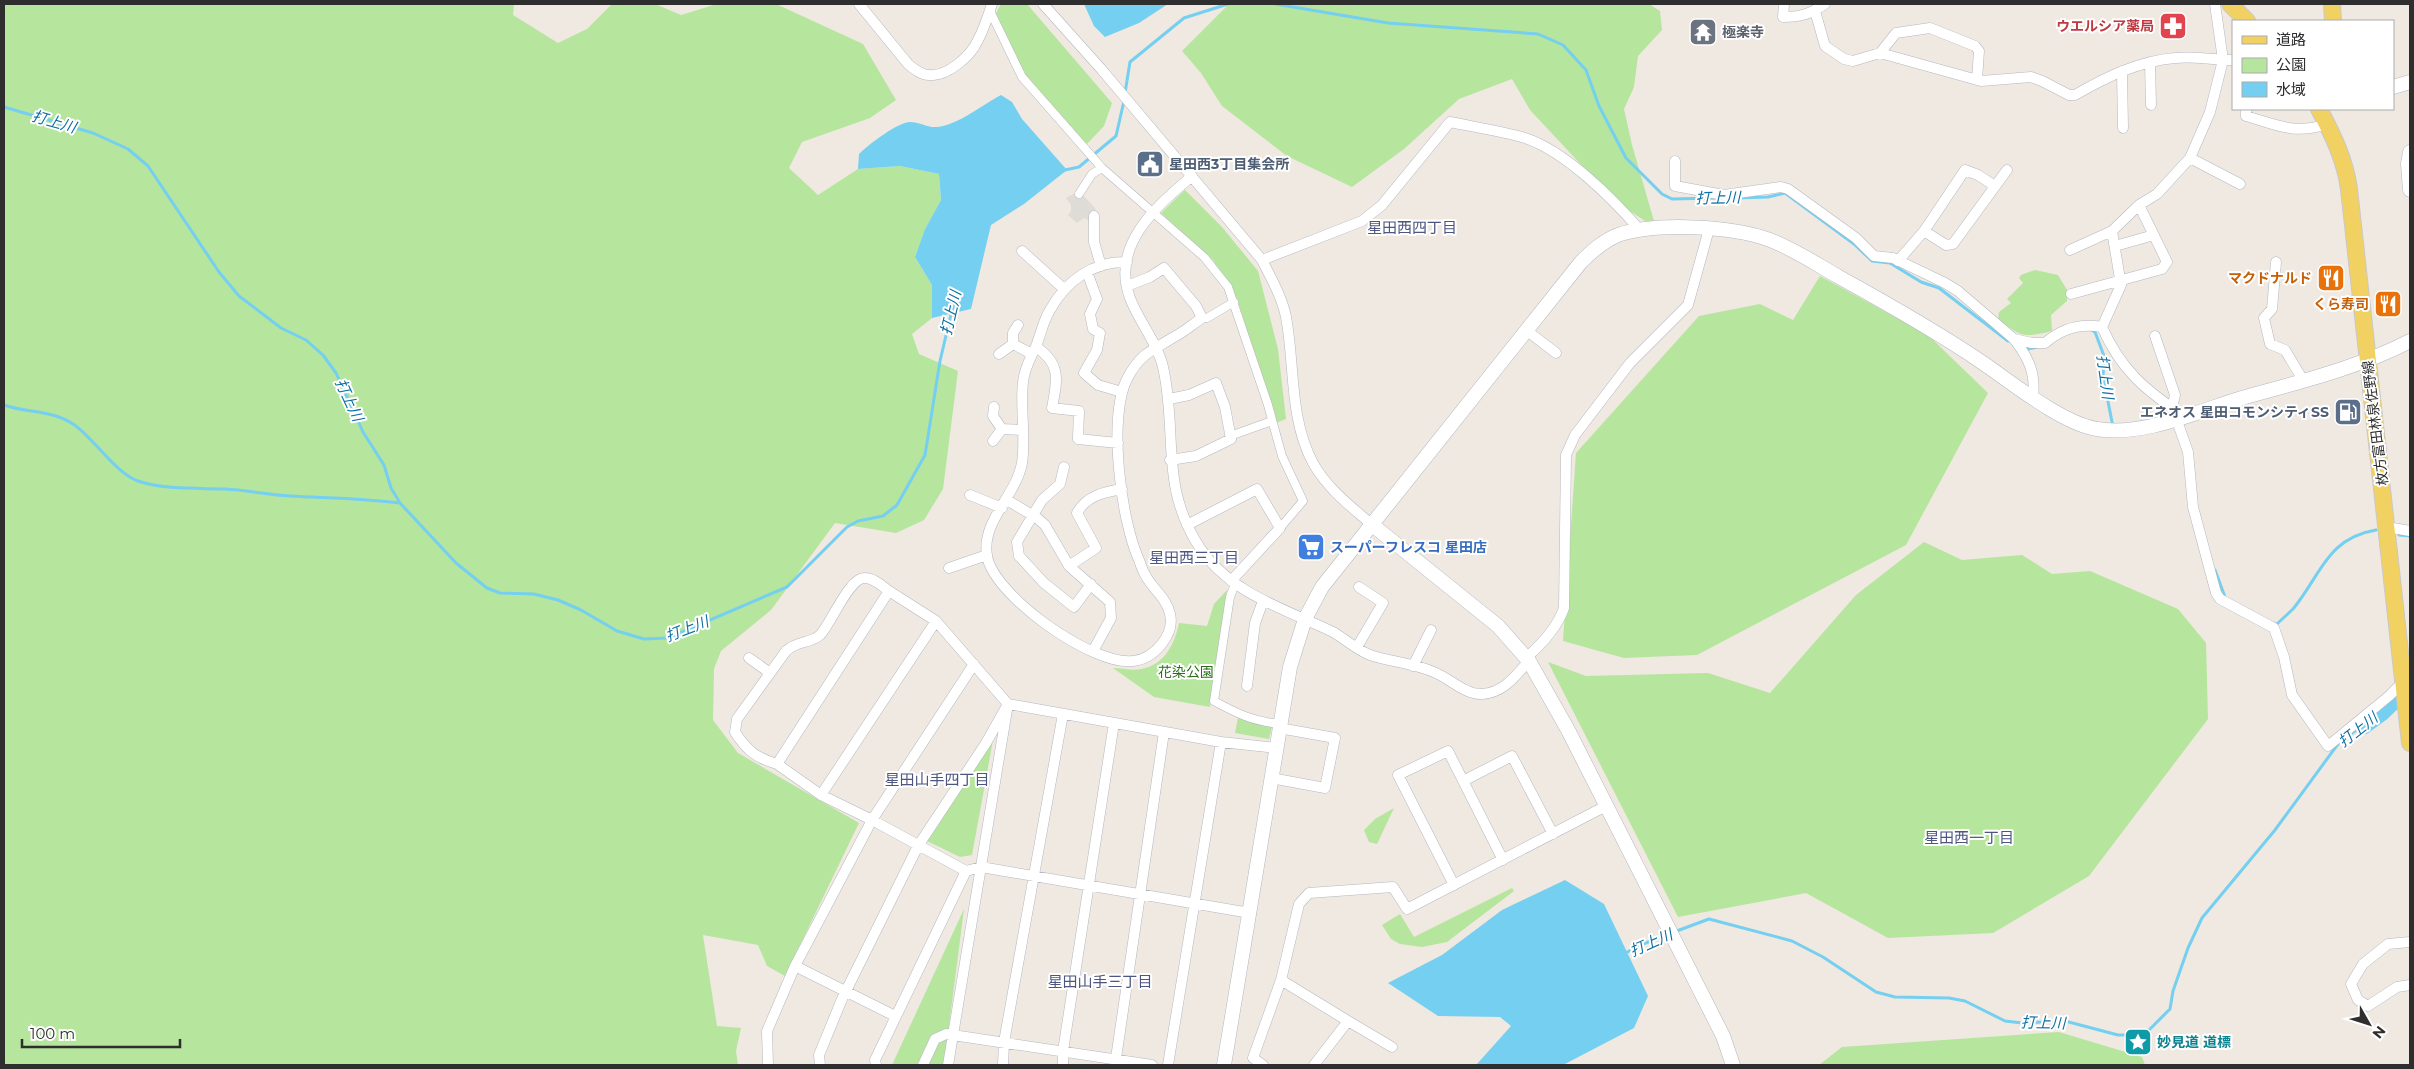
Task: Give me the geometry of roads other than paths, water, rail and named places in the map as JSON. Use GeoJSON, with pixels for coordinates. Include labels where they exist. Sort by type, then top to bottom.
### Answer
{"type":"FeatureCollection","features":[{"type":"Feature","properties":{"kind":"main road"},"geometry":{"type":"LineString","coordinates":[[2230,4],[2246,20]]}},
{"type":"Feature","properties":{"kind":"main road"},"geometry":{"type":"LineString","coordinates":[[2332,4],[2334,20]]}},
{"type":"Feature","properties":{"kind":"main road","name":"枚方富田林泉佐野線"},"geometry":{"type":"LineString","coordinates":[[2320,110],[2346,170],[2387,527],[2407,677],[2410,742]]}},
{"type":"Feature","properties":{"kind":"street"},"geometry":{"type":"LineString","coordinates":[[860,4],[908,64],[918,72],[929,76],[955,66],[968,53],[978,42],[991,8]]}},
{"type":"Feature","properties":{"kind":"street"},"geometry":{"type":"LineString","coordinates":[[1043,4],[1262,260],[1276,288],[1286,315],[1297,416],[1313,462],[1330,487],[1370,523],[1498,626],[1528,659],[1606,806],[1723,1036],[1732,1065]]}},
{"type":"Feature","properties":{"kind":"street"},"geometry":{"type":"LineString","coordinates":[[1784,4],[1783,17],[1806,16],[1825,4]]}},
{"type":"Feature","properties":{"kind":"street"},"geometry":{"type":"LineString","coordinates":[[2070,250],[2112,231],[2139,205],[2157,194],[2190,158],[2210,112],[2228,60],[2215,4]]}},
{"type":"Feature","properties":{"kind":"street"},"geometry":{"type":"LineString","coordinates":[[991,8],[1022,77],[1102,168],[1204,257],[1228,287],[1234,302],[1282,456],[1303,501],[1233,582],[1214,701],[1257,722],[1335,738],[1325,788],[1271,778]]}},
{"type":"Feature","properties":{"kind":"street"},"geometry":{"type":"LineString","coordinates":[[1815,11],[1825,46],[1844,59],[1853,61],[1880,53],[1977,80],[2031,77],[2070,95],[2075,95],[2111,74],[2150,63],[2176,58],[2228,60]]}},
{"type":"Feature","properties":{"kind":"street"},"geometry":{"type":"LineString","coordinates":[[1880,53],[1896,33],[1930,28],[1975,46],[1979,51],[1977,80]]}},
{"type":"Feature","properties":{"kind":"street"},"geometry":{"type":"LineString","coordinates":[[2150,63],[2151,105]]}},
{"type":"Feature","properties":{"kind":"street"},"geometry":{"type":"LineString","coordinates":[[2122,71],[2123,128]]}},
{"type":"Feature","properties":{"kind":"street"},"geometry":{"type":"LineString","coordinates":[[2394,87],[2410,82]]}},
{"type":"Feature","properties":{"kind":"street"},"geometry":{"type":"LineString","coordinates":[[2246,110],[2246,116],[2296,130],[2311,130],[2327,124]]}},
{"type":"Feature","properties":{"kind":"street"},"geometry":{"type":"LineString","coordinates":[[1262,260],[1362,221],[1372,214],[1382,205],[1450,122],[1525,138],[1546,147],[1616,202],[1639,229]]}},
{"type":"Feature","properties":{"kind":"street"},"geometry":{"type":"LineString","coordinates":[[2410,152],[2408,164],[2410,190]]}},
{"type":"Feature","properties":{"kind":"street"},"geometry":{"type":"LineString","coordinates":[[2190,158],[2240,184]]}},
{"type":"Feature","properties":{"kind":"street"},"geometry":{"type":"LineString","coordinates":[[1675,161],[1675,186],[1724,195],[1781,187],[1856,238],[1874,256],[1898,261],[1958,291],[2014,339],[2025,352],[2032,368],[2035,383],[2033,396]]}},
{"type":"Feature","properties":{"kind":"street"},"geometry":{"type":"LineString","coordinates":[[1079,194],[1092,174],[1102,168]]}},
{"type":"Feature","properties":{"kind":"street"},"geometry":{"type":"LineString","coordinates":[[1898,261],[1924,231],[1965,170],[1978,175],[1995,186]]}},
{"type":"Feature","properties":{"kind":"street"},"geometry":{"type":"LineString","coordinates":[[1924,231],[1946,245],[1953,244],[2007,170]]}},
{"type":"Feature","properties":{"kind":"street"},"geometry":{"type":"LineString","coordinates":[[1192,176],[1153,211],[1134,238],[1127,262],[1127,286],[1130,299],[1156,347],[1162,363],[1168,399],[1170,460],[1175,494],[1186,524],[1201,549],[1233,582],[1249,594],[1305,619],[1368,654],[1434,672],[1471,692],[1482,694],[1504,689],[1560,620],[1564,608],[1566,455],[1575,435],[1630,363],[1688,305],[1709,229]]}},
{"type":"Feature","properties":{"kind":"street"},"geometry":{"type":"LineString","coordinates":[[2070,294],[2162,269],[2167,262],[2139,205]]}},
{"type":"Feature","properties":{"kind":"street"},"geometry":{"type":"LineString","coordinates":[[1094,216],[1094,242],[1101,266]]}},
{"type":"Feature","properties":{"kind":"street"},"geometry":{"type":"LineString","coordinates":[[1224,1065],[1279,726],[1290,667],[1305,619],[1322,587],[1370,523],[1581,262],[1599,246],[1615,236],[1639,229],[1709,229],[1770,240],[1793,250],[1910,316],[2033,396],[2079,424],[2094,429],[2128,430],[2177,414],[2303,380],[2367,360],[2385,354],[2410,341]]}},
{"type":"Feature","properties":{"kind":"street"},"geometry":{"type":"LineString","coordinates":[[2112,231],[2121,285],[2102,327],[2113,350],[2129,373],[2177,414]]}},
{"type":"Feature","properties":{"kind":"street"},"geometry":{"type":"LineString","coordinates":[[2115,246],[2154,235]]}},
{"type":"Feature","properties":{"kind":"street"},"geometry":{"type":"LineString","coordinates":[[1022,251],[1064,289]]}},
{"type":"Feature","properties":{"kind":"street"},"geometry":{"type":"LineString","coordinates":[[1127,262],[1110,262],[1074,278],[1049,311],[1023,379],[1022,464],[1013,490],[994,518],[988,536],[987,555],[991,570],[998,580],[1022,606],[1044,624],[1094,651],[1122,660],[1134,661],[1156,650],[1171,631],[1170,614],[1162,597],[1147,578],[1131,543],[1122,489],[1118,443],[1122,392],[1127,379],[1140,358],[1202,318],[1207,318],[1234,302]]}},
{"type":"Feature","properties":{"kind":"street"},"geometry":{"type":"LineString","coordinates":[[2276,262],[2272,309],[2264,318],[2270,344],[2285,350],[2303,380]]}},
{"type":"Feature","properties":{"kind":"street"},"geometry":{"type":"LineString","coordinates":[[1127,286],[1150,278],[1164,268],[1196,306],[1202,318]]}},
{"type":"Feature","properties":{"kind":"street"},"geometry":{"type":"LineString","coordinates":[[1087,272],[1097,299],[1090,314],[1093,329],[1100,333],[1097,350],[1084,373],[1098,385],[1122,392]]}},
{"type":"Feature","properties":{"kind":"street"},"geometry":{"type":"LineString","coordinates":[[1013,344],[1013,333],[1018,325]]}},
{"type":"Feature","properties":{"kind":"street"},"geometry":{"type":"LineString","coordinates":[[2014,339],[2032,343],[2045,343],[2075,326],[2089,325],[2102,327]]}},
{"type":"Feature","properties":{"kind":"street"},"geometry":{"type":"LineString","coordinates":[[1526,330],[1556,353]]}},
{"type":"Feature","properties":{"kind":"street"},"geometry":{"type":"LineString","coordinates":[[2155,336],[2175,395],[2177,414],[2188,452],[2192,507],[2216,593],[2220,599],[2274,628],[2284,658],[2292,695],[2328,746],[2389,696],[2407,677]]}},
{"type":"Feature","properties":{"kind":"street"},"geometry":{"type":"LineString","coordinates":[[1013,344],[1048,355],[1054,364],[1057,382],[1052,408],[1079,410],[1078,439],[1118,443]]}},
{"type":"Feature","properties":{"kind":"street"},"geometry":{"type":"LineString","coordinates":[[999,354],[1013,344]]}},
{"type":"Feature","properties":{"kind":"street"},"geometry":{"type":"LineString","coordinates":[[1168,399],[1189,395],[1216,383],[1225,407],[1230,436],[1230,439],[1209,451],[1170,460]]}},
{"type":"Feature","properties":{"kind":"street"},"geometry":{"type":"LineString","coordinates":[[994,407],[993,416],[1002,429]]}},
{"type":"Feature","properties":{"kind":"street"},"geometry":{"type":"LineString","coordinates":[[1230,436],[1272,421]]}},
{"type":"Feature","properties":{"kind":"street"},"geometry":{"type":"LineString","coordinates":[[1002,429],[1022,430]]}},
{"type":"Feature","properties":{"kind":"street"},"geometry":{"type":"LineString","coordinates":[[993,441],[1002,429]]}},
{"type":"Feature","properties":{"kind":"street"},"geometry":{"type":"LineString","coordinates":[[1064,467],[1060,484],[1042,500],[1017,542],[1019,556],[1044,583],[1074,607],[1091,584]]}},
{"type":"Feature","properties":{"kind":"street"},"geometry":{"type":"LineString","coordinates":[[1069,566],[1096,548],[1076,513],[1080,507],[1101,493],[1122,489]]}},
{"type":"Feature","properties":{"kind":"street"},"geometry":{"type":"LineString","coordinates":[[1186,524],[1257,489],[1280,528]]}},
{"type":"Feature","properties":{"kind":"street"},"geometry":{"type":"LineString","coordinates":[[970,495],[1004,504],[1033,515],[1045,525],[1069,566],[1106,596],[1112,609],[1107,628],[1094,651]]}},
{"type":"Feature","properties":{"kind":"street"},"geometry":{"type":"LineString","coordinates":[[2387,527],[2410,531]]}},
{"type":"Feature","properties":{"kind":"street"},"geometry":{"type":"LineString","coordinates":[[949,568],[987,555]]}},
{"type":"Feature","properties":{"kind":"street"},"geometry":{"type":"LineString","coordinates":[[1250,913],[981,867],[966,871],[821,794],[777,764],[759,759],[745,748],[735,732],[737,719],[793,644],[814,640],[822,634],[849,590],[858,580],[864,577],[874,580],[936,621],[1008,704],[1221,742],[1276,748]]}},
{"type":"Feature","properties":{"kind":"street"},"geometry":{"type":"LineString","coordinates":[[1357,647],[1383,603],[1359,587]]}},
{"type":"Feature","properties":{"kind":"street"},"geometry":{"type":"LineString","coordinates":[[777,764],[889,591]]}},
{"type":"Feature","properties":{"kind":"street"},"geometry":{"type":"LineString","coordinates":[[1247,686],[1255,623],[1263,601]]}},
{"type":"Feature","properties":{"kind":"street"},"geometry":{"type":"LineString","coordinates":[[821,794],[936,621]]}},
{"type":"Feature","properties":{"kind":"street"},"geometry":{"type":"LineString","coordinates":[[1412,666],[1431,630]]}},
{"type":"Feature","properties":{"kind":"street"},"geometry":{"type":"LineString","coordinates":[[749,658],[770,673]]}},
{"type":"Feature","properties":{"kind":"street"},"geometry":{"type":"LineString","coordinates":[[768,1065],[767,1031],[795,966],[872,820],[974,664]]}},
{"type":"Feature","properties":{"kind":"street"},"geometry":{"type":"LineString","coordinates":[[820,1065],[819,1055],[845,992],[918,846],[986,743],[1008,704]]}},
{"type":"Feature","properties":{"kind":"street"},"geometry":{"type":"LineString","coordinates":[[948,1065],[1008,704]]}},
{"type":"Feature","properties":{"kind":"street"},"geometry":{"type":"LineString","coordinates":[[1003,1065],[1004,1042],[1063,714]]}},
{"type":"Feature","properties":{"kind":"street"},"geometry":{"type":"LineString","coordinates":[[1063,1065],[1063,1051],[1114,723]]}},
{"type":"Feature","properties":{"kind":"street"},"geometry":{"type":"LineString","coordinates":[[1115,1062],[1164,732]]}},
{"type":"Feature","properties":{"kind":"street"},"geometry":{"type":"LineString","coordinates":[[1168,1065],[1221,742]]}},
{"type":"Feature","properties":{"kind":"street"},"geometry":{"type":"LineString","coordinates":[[1454,885],[1398,775],[1448,751],[1503,860]]}},
{"type":"Feature","properties":{"kind":"street"},"geometry":{"type":"LineString","coordinates":[[1463,781],[1512,756],[1553,834]]}},
{"type":"Feature","properties":{"kind":"street"},"geometry":{"type":"LineString","coordinates":[[1263,1065],[1253,1058],[1281,980],[1299,904],[1309,893],[1393,887],[1407,909],[1606,806]]}},
{"type":"Feature","properties":{"kind":"street"},"geometry":{"type":"LineString","coordinates":[[876,1065],[875,1060],[895,1016],[966,871]]}},
{"type":"Feature","properties":{"kind":"street"},"geometry":{"type":"LineString","coordinates":[[2410,942],[2388,944],[2363,964],[2351,984],[2358,1000],[2368,1006],[2397,987],[2410,985]]}},
{"type":"Feature","properties":{"kind":"street"},"geometry":{"type":"LineString","coordinates":[[795,966],[895,1016]]}},
{"type":"Feature","properties":{"kind":"street"},"geometry":{"type":"LineString","coordinates":[[1281,980],[1392,1047]]}},
{"type":"Feature","properties":{"kind":"street"},"geometry":{"type":"LineString","coordinates":[[1314,1065],[1348,1021]]}},
{"type":"Feature","properties":{"kind":"street"},"geometry":{"type":"LineString","coordinates":[[923,1065],[935,1038],[946,1034],[1063,1051],[1115,1062],[1152,1065]]}},
{"type":"Feature","properties":{"kind":"water"},"geometry":{"type":"Polygon","coordinates":[[[1084,4],[1168,4],[1139,23],[1105,37],[1094,26],[1084,4]]]}},
{"type":"Feature","properties":{"kind":"water"},"geometry":{"type":"Polygon","coordinates":[[[1001,95],[1012,102],[1022,119],[1067,170],[1024,204],[991,225],[971,309],[932,318],[932,285],[915,257],[925,229],[941,200],[939,174],[900,166],[858,169],[859,154],[883,135],[905,123],[913,122],[937,127],[953,123],[1001,95]]]}},
{"type":"Feature","properties":{"kind":"water"},"geometry":{"type":"Polygon","coordinates":[[[1565,880],[1604,904],[1648,996],[1634,1028],[1563,1065],[1472,1065],[1477,1064],[1511,1026],[1500,1017],[1438,1016],[1388,983],[1442,955],[1502,910],[1565,880]]]}},
{"type":"Feature","properties":{"kind":"waterway","name":"打上川"},"geometry":{"type":"LineString","coordinates":[[1125,93],[1130,62],[1184,18],[1228,4]]}},
{"type":"Feature","properties":{"kind":"waterway","name":"打上川"},"geometry":{"type":"LineString","coordinates":[[1275,4],[1388,23],[1538,34],[1563,45],[1586,70],[1599,106],[1626,158],[1662,194],[1672,199],[1717,198]]}},
{"type":"Feature","properties":{"kind":"waterway","name":"打上川"},"geometry":{"type":"LineString","coordinates":[[1065,170],[1079,167],[1116,136],[1124,101]]}},
{"type":"Feature","properties":{"kind":"waterway","name":"打上川"},"geometry":{"type":"LineString","coordinates":[[4,107],[93,133],[128,149],[148,166],[219,272],[239,296],[281,328],[306,340],[323,355],[336,373],[363,432],[384,465],[391,488],[400,503],[456,563],[487,588],[500,593],[534,594],[558,600],[581,610],[617,631],[644,639],[668,638],[787,587],[847,527],[858,521],[883,516],[897,505],[925,455],[940,361],[952,310]]}},
{"type":"Feature","properties":{"kind":"waterway","name":"打上川"},"geometry":{"type":"LineString","coordinates":[[1738,198],[1768,197],[1785,193],[1854,244],[1872,261],[1890,263],[1921,282],[1939,288],[2008,341]]}},
{"type":"Feature","properties":{"kind":"waterway","name":"打上川"},"geometry":{"type":"LineString","coordinates":[[2090,329],[2095,332],[2104,356],[2103,376],[2113,427]]}},
{"type":"Feature","properties":{"kind":"waterway","name":"打上川"},"geometry":{"type":"LineString","coordinates":[[2023,347],[2028,349],[2037,347]]}},
{"type":"Feature","properties":{"kind":"waterway"},"geometry":{"type":"LineString","coordinates":[[4,405],[65,419],[81,430],[121,471],[129,477],[148,484],[400,503]]}},
{"type":"Feature","properties":{"kind":"waterway","name":"打上川"},"geometry":{"type":"LineString","coordinates":[[2274,623],[2276,625],[2293,609],[2336,550],[2346,541],[2360,534],[2376,530]]}},
{"type":"Feature","properties":{"kind":"waterway","name":"打上川"},"geometry":{"type":"LineString","coordinates":[[2399,535],[2410,536]]}},
{"type":"Feature","properties":{"kind":"waterway","name":"打上川"},"geometry":{"type":"LineString","coordinates":[[2215,570],[2225,597]]}},
{"type":"Feature","properties":{"kind":"waterway","name":"打上川"},"geometry":{"type":"LineString","coordinates":[[2363,725],[2382,711],[2410,684]]}},
{"type":"Feature","properties":{"kind":"waterway","name":"打上川"},"geometry":{"type":"LineString","coordinates":[[2347,737],[2363,725]]}},
{"type":"Feature","properties":{"kind":"waterway","name":"打上川"},"geometry":{"type":"LineString","coordinates":[[1674,932],[1709,919],[1792,941],[1823,957],[1876,992],[1895,997],[1949,998],[1965,1001],[2005,1021],[2022,1023],[2065,1021],[2118,1035],[2137,1035],[2148,1031],[2170,1009],[2173,991],[2188,948],[2202,918],[2275,830],[2338,744]]}},
{"type":"Feature","properties":{"kind":"waterway","name":"打上川"},"geometry":{"type":"LineString","coordinates":[[1624,954],[1668,934]]}},
{"type":"Feature","properties":{"kind":"place","name":"ウエルシア薬局"},"geometry":{"type":"Point","coordinates":[2173,26]}},
{"type":"Feature","properties":{"kind":"place","name":"極楽寺"},"geometry":{"type":"Point","coordinates":[1703,32]}},
{"type":"Feature","properties":{"kind":"place","name":"星田西3丁目集会所"},"geometry":{"type":"Point","coordinates":[1150,164]}},
{"type":"Feature","properties":{"kind":"place","name":"マクドナルド"},"geometry":{"type":"Point","coordinates":[2331,278]}},
{"type":"Feature","properties":{"kind":"place","name":"くら寿司"},"geometry":{"type":"Point","coordinates":[2388,304]}},
{"type":"Feature","properties":{"kind":"place","name":"エネオス 星田コモンシティSS"},"geometry":{"type":"Point","coordinates":[2348,412]}},
{"type":"Feature","properties":{"kind":"place","name":"スーパーフレスコ 星田店"},"geometry":{"type":"Point","coordinates":[1311,547]}},
{"type":"Feature","properties":{"kind":"place","name":"妙見道 道標"},"geometry":{"type":"Point","coordinates":[2138,1042]}},
{"type":"Feature","properties":{"kind":"district","name":"星田西四丁目"},"geometry":{"type":"Point","coordinates":[1412,228]}},
{"type":"Feature","properties":{"kind":"district","name":"星田西三丁目"},"geometry":{"type":"Point","coordinates":[1194,558]}},
{"type":"Feature","properties":{"kind":"district","name":"星田山手四丁目"},"geometry":{"type":"Point","coordinates":[937,780]}},
{"type":"Feature","properties":{"kind":"district","name":"星田西一丁目"},"geometry":{"type":"Point","coordinates":[1969,838]}},
{"type":"Feature","properties":{"kind":"district","name":"星田山手三丁目"},"geometry":{"type":"Point","coordinates":[1100,982]}},
{"type":"Feature","properties":{"kind":"park label","name":"花染公園"},"geometry":{"type":"Point","coordinates":[1186,672]}}]}
